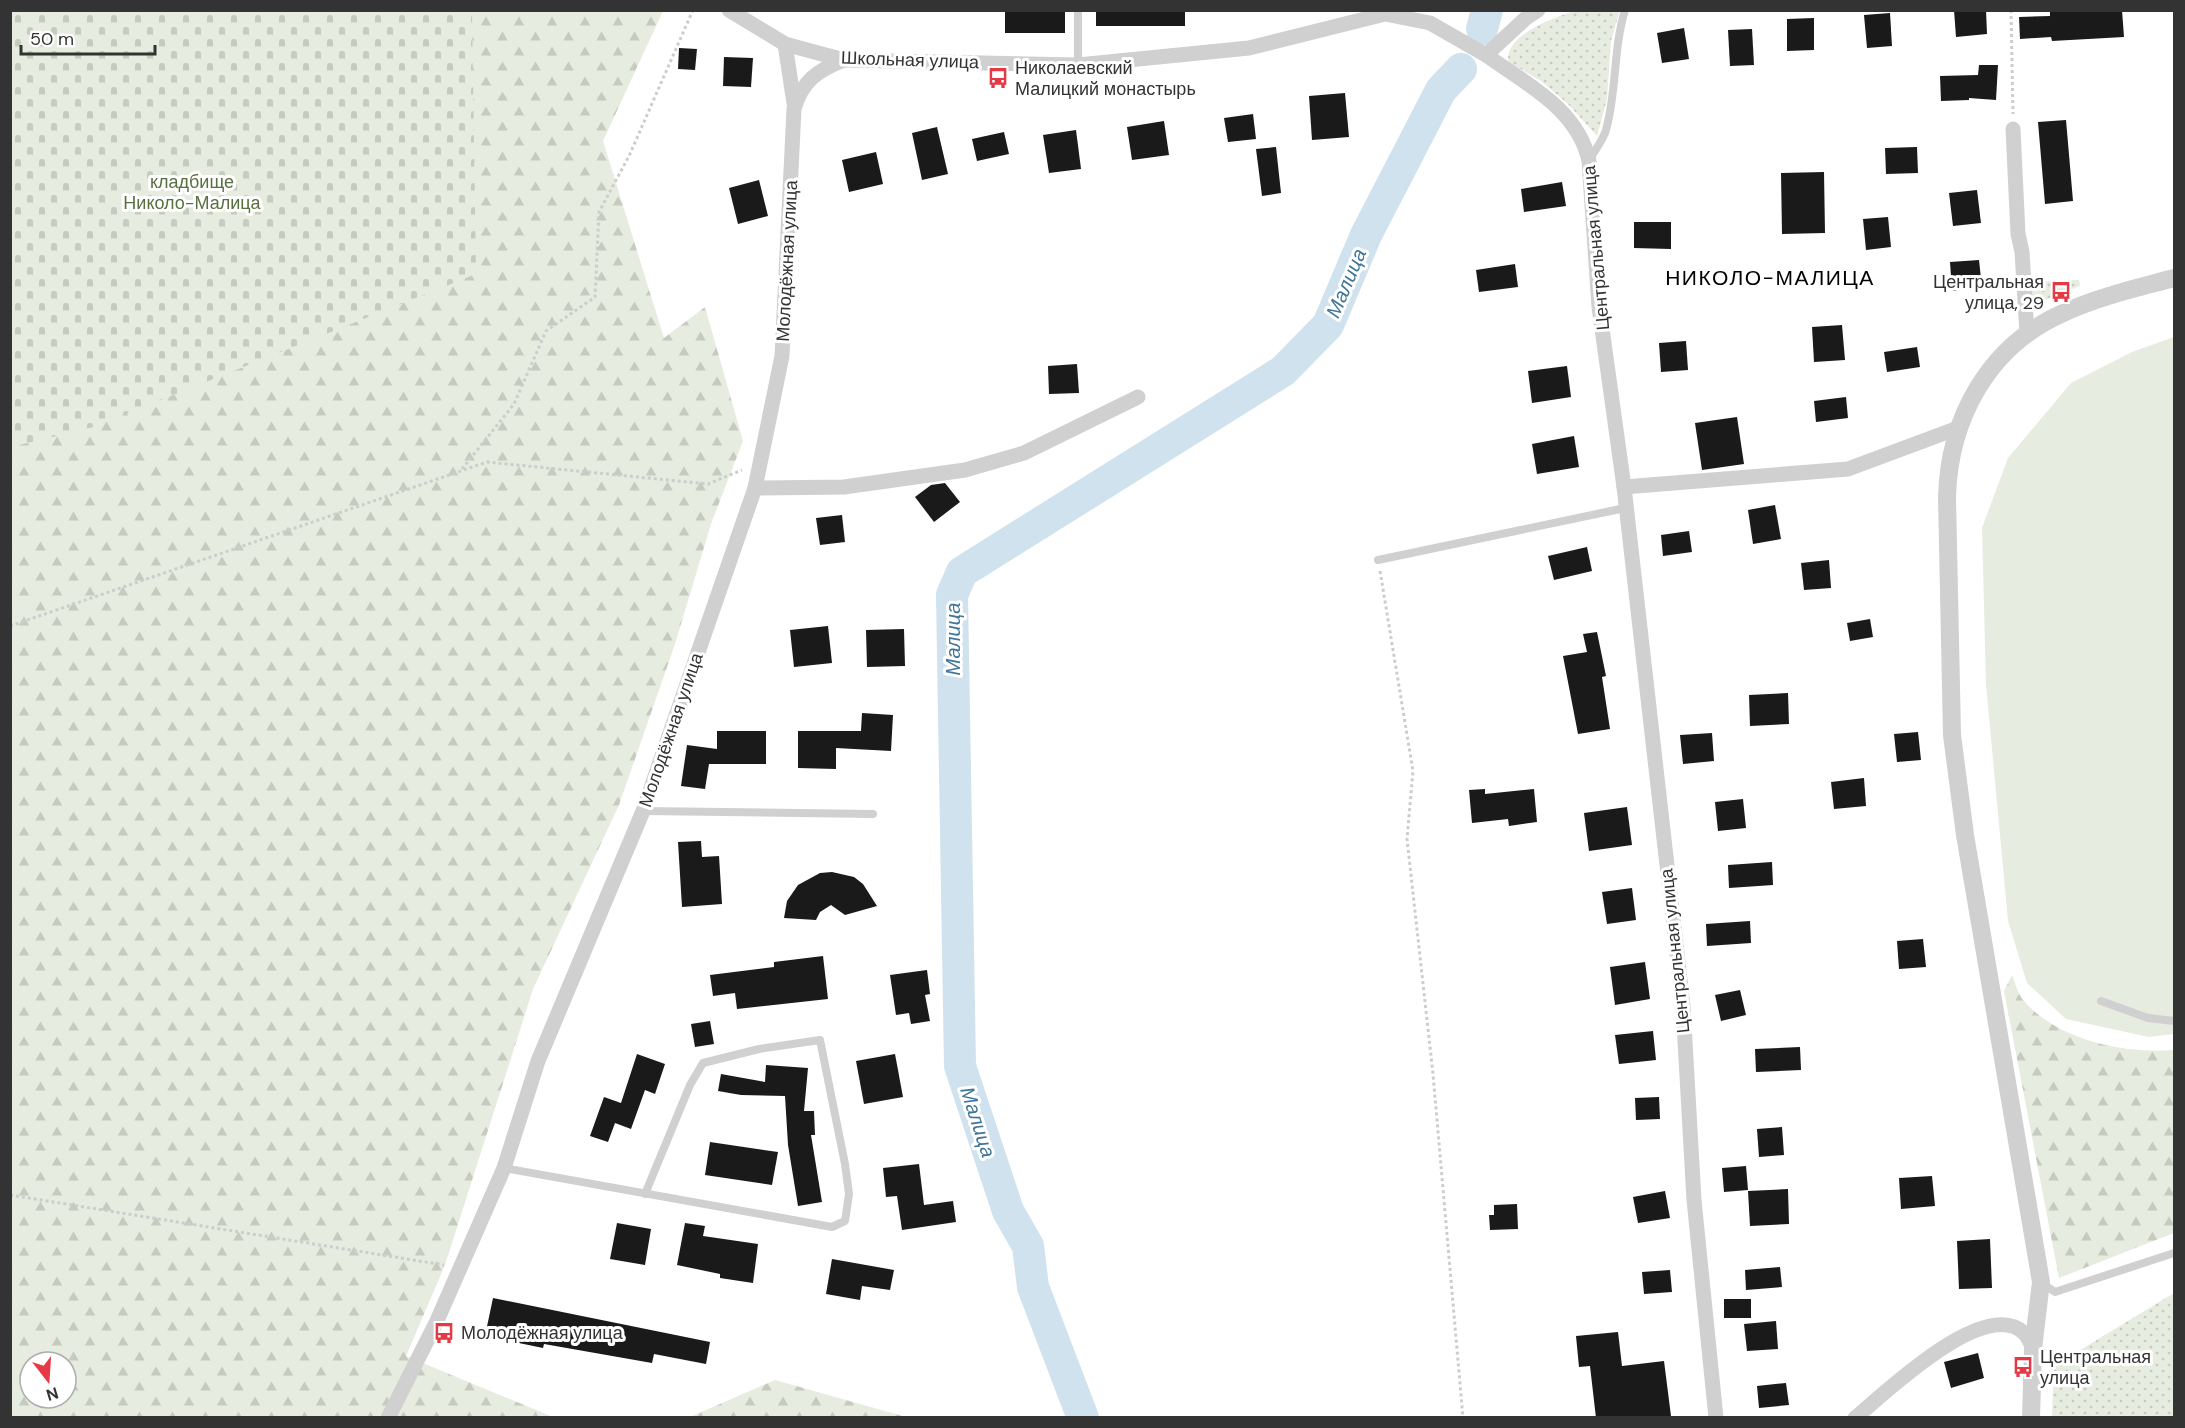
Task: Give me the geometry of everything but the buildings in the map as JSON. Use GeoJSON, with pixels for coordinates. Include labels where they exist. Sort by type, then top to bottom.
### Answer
{"type":"FeatureCollection","features":[{"type":"Feature","properties":{"kind":"street","name":"Школьная улица"},"geometry":{"type":"LineString","coordinates":[[729,10],[785,44],[844,60],[1078,65],[1249,48],[1384,12],[1430,23],[1486,55]]}},
{"type":"Feature","properties":{"kind":"street"},"geometry":{"type":"LineString","coordinates":[[1486,55],[1526,18],[1538,10]]}},
{"type":"Feature","properties":{"kind":"street","name":"Молодёжная улица"},"geometry":{"type":"LineString","coordinates":[[388,1418],[436,1323],[504,1168],[538,1061],[643,811],[755,488],[782,356],[794,109],[785,44]]}},
{"type":"Feature","properties":{"kind":"street","name":"Центральная улица"},"geometry":{"type":"LineString","coordinates":[[1486,55],[1568,117],[1585,140],[1589,161],[1599,307],[1624,488],[1683,1006],[1694,1200],[1716,1417]]}},
{"type":"Feature","properties":{"kind":"street","name":"Молодёжная улица"},"geometry":{"type":"LineString","coordinates":[[794,109],[798,95],[808,79],[823,69],[844,60]]}},
{"type":"Feature","properties":{"kind":"street"},"geometry":{"type":"LineString","coordinates":[[2013,129],[2018,234],[2022,252],[2027,334]]}},
{"type":"Feature","properties":{"kind":"street"},"geometry":{"type":"LineString","coordinates":[[2031,1418],[2034,1349],[2041,1282],[1965,835],[1952,735],[1947,480],[1958,428],[1972,395],[2009,349],[2027,334],[2074,308],[2175,278]]}},
{"type":"Feature","properties":{"kind":"street"},"geometry":{"type":"LineString","coordinates":[[755,488],[844,487],[965,470],[1024,453],[1138,397]]}},
{"type":"Feature","properties":{"kind":"street"},"geometry":{"type":"LineString","coordinates":[[1624,488],[1848,469],[1958,428]]}},
{"type":"Feature","properties":{"kind":"street"},"geometry":{"type":"LineString","coordinates":[[1855,1418],[1934,1353],[1973,1329],[2010,1326],[2023,1333],[2034,1349]]}},
{"type":"Feature","properties":{"kind":"lane"},"geometry":{"type":"LineString","coordinates":[[1078,10],[1078,65]]}},
{"type":"Feature","properties":{"kind":"lane"},"geometry":{"type":"LineString","coordinates":[[1589,161],[1605,132],[1615,83],[1619,29],[1625,10]]}},
{"type":"Feature","properties":{"kind":"lane"},"geometry":{"type":"LineString","coordinates":[[1378,560],[1625,508]]}},
{"type":"Feature","properties":{"kind":"lane"},"geometry":{"type":"LineString","coordinates":[[643,811],[873,814]]}},
{"type":"Feature","properties":{"kind":"lane"},"geometry":{"type":"LineString","coordinates":[[2101,1001],[2148,1018],[2175,1021]]}},
{"type":"Feature","properties":{"kind":"lane"},"geometry":{"type":"LineString","coordinates":[[504,1168],[645,1194],[832,1227],[845,1221],[849,1194],[820,1040],[748,1051],[703,1064],[690,1085],[645,1194]]}},
{"type":"Feature","properties":{"kind":"lane"},"geometry":{"type":"LineString","coordinates":[[2041,1282],[2055,1292],[2175,1253]]}},
{"type":"Feature","properties":{"kind":"path"},"geometry":{"type":"LineString","coordinates":[[461,471],[514,404],[546,331],[595,297],[599,212],[629,156],[693,10]]}},
{"type":"Feature","properties":{"kind":"path"},"geometry":{"type":"LineString","coordinates":[[2012,10],[2013,129]]}},
{"type":"Feature","properties":{"kind":"path"},"geometry":{"type":"LineString","coordinates":[[10,626],[487,462],[708,484],[761,463]]}},
{"type":"Feature","properties":{"kind":"path"},"geometry":{"type":"LineString","coordinates":[[1378,560],[1388,605],[1413,771],[1407,839],[1433,1074],[1463,1418]]}},
{"type":"Feature","properties":{"kind":"path"},"geometry":{"type":"LineString","coordinates":[[10,1195],[445,1265]]}},
{"type":"Feature","properties":{"kind":"green space"},"geometry":{"type":"Polygon","coordinates":[[[10,11],[663,11],[603,141],[664,338],[705,307],[743,441],[711,524],[675,644],[619,805],[533,989],[445,1265],[406,1356],[553,1417],[11,1417],[10,11]]]}},
{"type":"Feature","properties":{"kind":"green space","name":"кладбище Николо-Малица"},"geometry":{"type":"Polygon","coordinates":[[[10,11],[472,11],[476,274],[93,427],[11,447],[10,11]]]}},
{"type":"Feature","properties":{"kind":"green space"},"geometry":{"type":"Polygon","coordinates":[[[1575,11],[1618,11],[1619,13],[1611,41],[1607,99],[1597,136],[1568,104],[1541,81],[1509,62],[1508,57],[1511,48],[1525,33],[1556,17],[1575,11]]]}},
{"type":"Feature","properties":{"kind":"green space"},"geometry":{"type":"Polygon","coordinates":[[[2079,280],[2080,286],[2037,303],[2032,300],[2029,291],[2041,282],[2079,280]]]}},
{"type":"Feature","properties":{"kind":"green space"},"geometry":{"type":"Polygon","coordinates":[[[2174,337],[2174,1034],[2149,1037],[2066,1019],[2027,983],[2008,921],[1986,684],[1982,528],[2008,458],[2071,383],[2132,352],[2174,337]]]}},
{"type":"Feature","properties":{"kind":"green space"},"geometry":{"type":"Polygon","coordinates":[[[2012,975],[2023,1000],[2037,1014],[2073,1034],[2093,1042],[2134,1050],[2174,1050],[2174,1233],[2059,1278],[2004,991],[2012,975]]]}},
{"type":"Feature","properties":{"kind":"green space"},"geometry":{"type":"Polygon","coordinates":[[[2174,1293],[2174,1417],[2052,1417],[2054,1366],[2174,1293]]]}},
{"type":"Feature","properties":{"kind":"green space"},"geometry":{"type":"Polygon","coordinates":[[[775,1380],[906,1417],[690,1417],[775,1380]]]}},
{"type":"Feature","properties":{"kind":"waterway","name":"Малица"},"geometry":{"type":"LineString","coordinates":[[1482,29],[1487,10]]}},
{"type":"Feature","properties":{"kind":"waterway","name":"Малица"},"geometry":{"type":"LineString","coordinates":[[1083,1418],[1033,1287],[1028,1246],[1008,1211],[960,1066],[952,595],[962,572],[1283,371],[1328,325],[1366,235],[1441,90],[1461,69]]}},
{"type":"Feature","properties":{"kind":"place","name":"Николаевский Малицкий монастырь"},"geometry":{"type":"Point","coordinates":[998,78]}},
{"type":"Feature","properties":{"kind":"place","name":"Центральная улица, 29"},"geometry":{"type":"Point","coordinates":[2061,292]}},
{"type":"Feature","properties":{"kind":"place","name":"Молодёжная улица"},"geometry":{"type":"Point","coordinates":[444,1333]}},
{"type":"Feature","properties":{"kind":"place","name":"Центральная улица"},"geometry":{"type":"Point","coordinates":[2023,1367]}},
{"type":"Feature","properties":{"kind":"district","name":"НИКОЛО-МАЛИЦА"},"geometry":{"type":"Point","coordinates":[1770,278]}}]}
